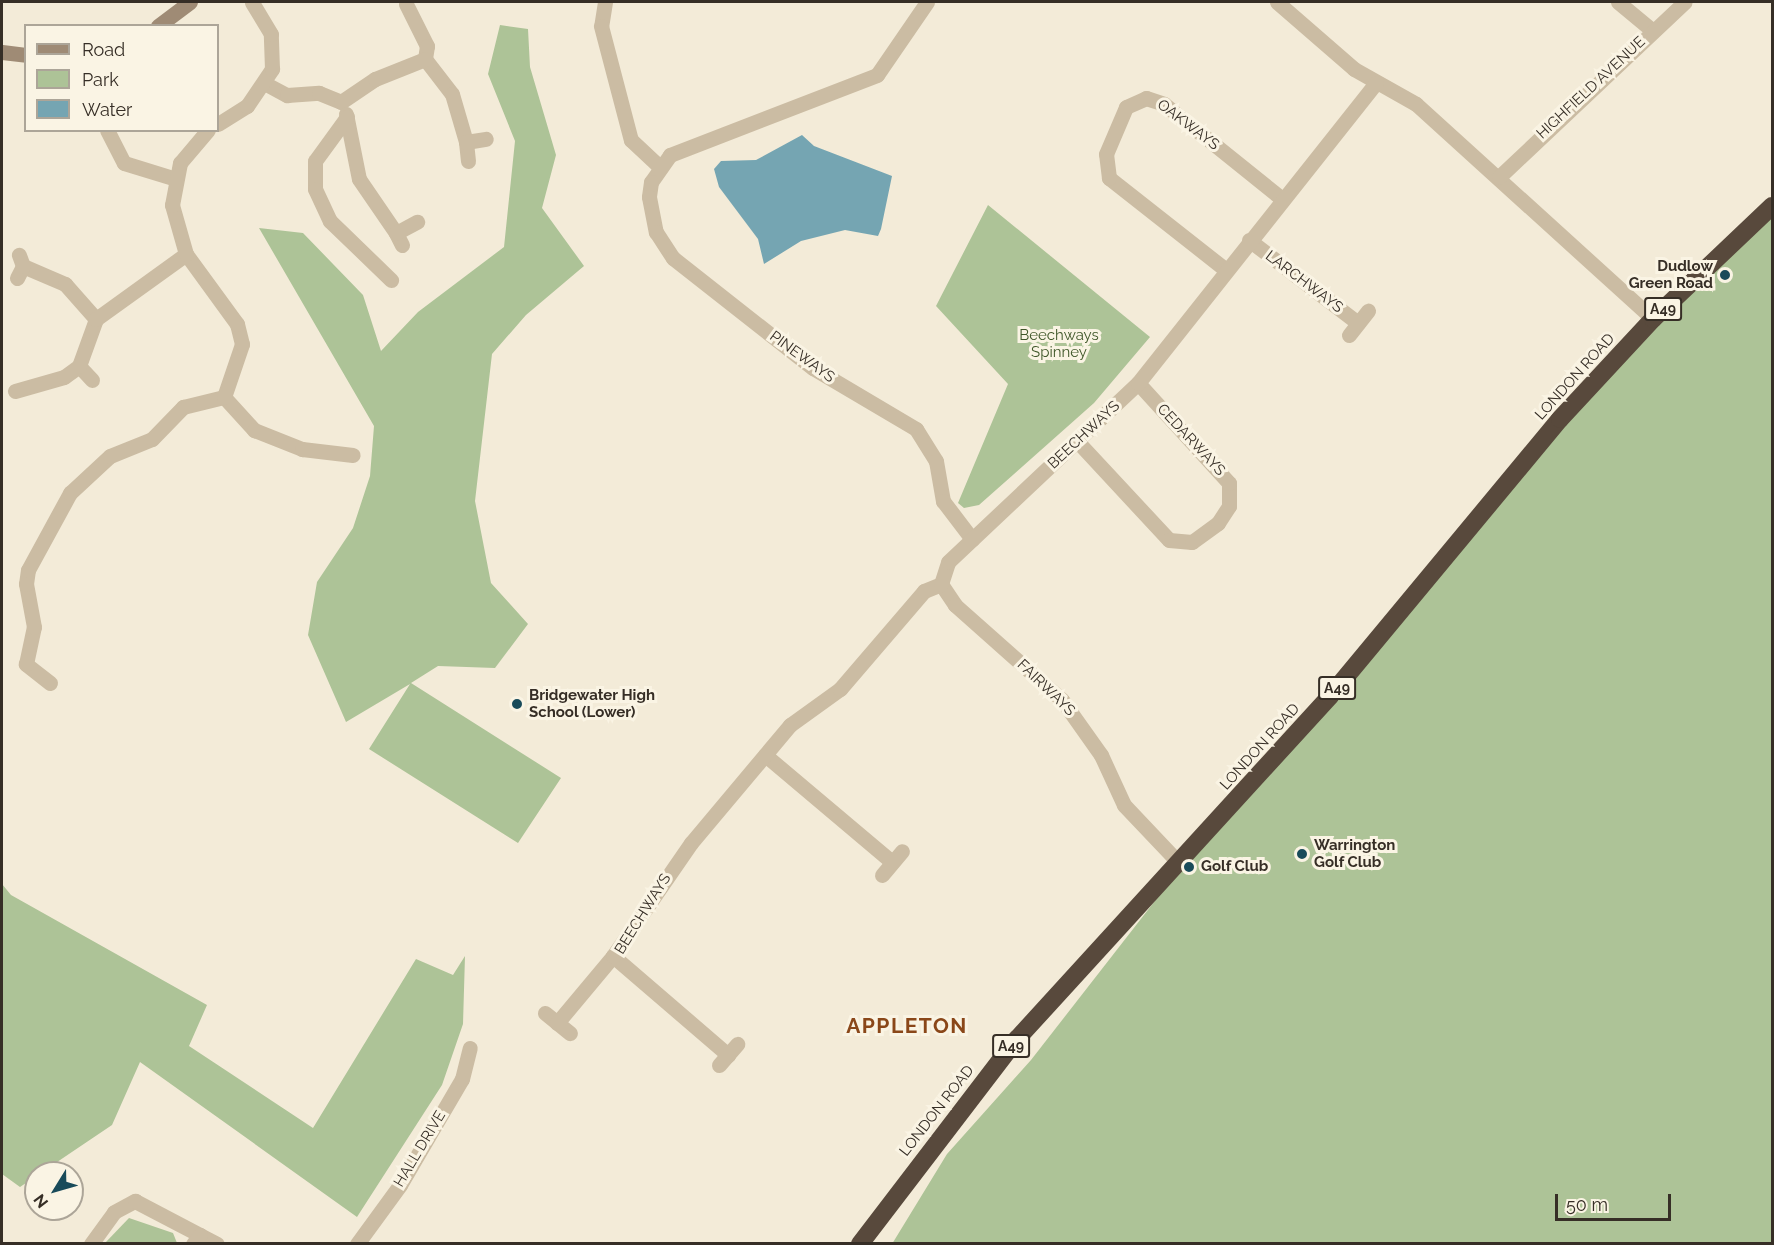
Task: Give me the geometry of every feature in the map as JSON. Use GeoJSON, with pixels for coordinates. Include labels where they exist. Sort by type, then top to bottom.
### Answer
{"type":"FeatureCollection","features":[{"type":"Feature","properties":{"kind":"highway","name":"LONDON ROAD"},"geometry":{"type":"LineString","coordinates":[[860,1244],[1017,1039],[1330,696],[1521,464],[1653,319],[1773,206]]}},
{"type":"Feature","properties":{"kind":"street"},"geometry":{"type":"LineString","coordinates":[[161,24],[190,2]]}},
{"type":"Feature","properties":{"kind":"street"},"geometry":{"type":"LineString","coordinates":[[219,123],[247,106],[266,84],[271,33],[252,2]]}},
{"type":"Feature","properties":{"kind":"street"},"geometry":{"type":"LineString","coordinates":[[408,2],[427,46],[425,59]]}},
{"type":"Feature","properties":{"kind":"street"},"geometry":{"type":"LineString","coordinates":[[605,2],[601,26],[631,140],[659,166],[687,146],[877,75],[927,2]]}},
{"type":"Feature","properties":{"kind":"street"},"geometry":{"type":"LineString","coordinates":[[1277,2],[1312,37],[1376,83],[1416,104],[1653,319]]}},
{"type":"Feature","properties":{"kind":"street"},"geometry":{"type":"LineString","coordinates":[[1618,2],[1653,31]]}},
{"type":"Feature","properties":{"kind":"street","name":"HIGHFIELD AVENUE"},"geometry":{"type":"LineString","coordinates":[[1499,177],[1685,2]]}},
{"type":"Feature","properties":{"kind":"street"},"geometry":{"type":"LineString","coordinates":[[2,52],[24,55]]}},
{"type":"Feature","properties":{"kind":"street"},"geometry":{"type":"LineString","coordinates":[[341,102],[375,79],[425,59]]}},
{"type":"Feature","properties":{"kind":"street"},"geometry":{"type":"LineString","coordinates":[[425,59],[445,78],[466,142],[468,160]]}},
{"type":"Feature","properties":{"kind":"street","name":"BEECHWAYS"},"geometry":{"type":"LineString","coordinates":[[728,1055],[614,956],[665,877],[790,725],[840,689],[924,591],[941,584],[943,568],[1138,383],[1249,240],[1376,83]]}},
{"type":"Feature","properties":{"kind":"street"},"geometry":{"type":"LineString","coordinates":[[266,84],[287,95],[320,93],[341,102],[347,117],[359,179],[399,239],[417,222]]}},
{"type":"Feature","properties":{"kind":"street","name":"OAKWAYS"},"geometry":{"type":"LineString","coordinates":[[1226,270],[1109,178],[1106,153],[1126,107],[1146,98],[1164,104],[1282,199]]}},
{"type":"Feature","properties":{"kind":"street"},"geometry":{"type":"LineString","coordinates":[[347,117],[315,161],[315,189],[330,221],[391,280]]}},
{"type":"Feature","properties":{"kind":"street"},"geometry":{"type":"LineString","coordinates":[[108,132],[124,163],[176,179]]}},
{"type":"Feature","properties":{"kind":"street"},"geometry":{"type":"LineString","coordinates":[[206,132],[189,150],[176,179],[172,205],[186,254],[242,333],[224,398]]}},
{"type":"Feature","properties":{"kind":"street"},"geometry":{"type":"LineString","coordinates":[[466,142],[486,139]]}},
{"type":"Feature","properties":{"kind":"street","name":"PINEWAYS"},"geometry":{"type":"LineString","coordinates":[[659,166],[649,197],[656,232],[673,258],[813,368],[916,429],[936,461],[943,501],[972,539]]}},
{"type":"Feature","properties":{"kind":"street","name":"LARCHWAYS"},"geometry":{"type":"LineString","coordinates":[[1249,240],[1358,323]]}},
{"type":"Feature","properties":{"kind":"street"},"geometry":{"type":"LineString","coordinates":[[15,391],[64,377],[79,366],[96,319],[186,254]]}},
{"type":"Feature","properties":{"kind":"street"},"geometry":{"type":"LineString","coordinates":[[19,266],[65,284],[96,319]]}},
{"type":"Feature","properties":{"kind":"street"},"geometry":{"type":"LineString","coordinates":[[79,366],[92,380]]}},
{"type":"Feature","properties":{"kind":"street","name":"CEDARWAYS"},"geometry":{"type":"LineString","coordinates":[[1077,441],[1169,540],[1192,542],[1218,523],[1229,506],[1230,483],[1138,383]]}},
{"type":"Feature","properties":{"kind":"street"},"geometry":{"type":"LineString","coordinates":[[224,398],[254,430],[302,449],[353,455]]}},
{"type":"Feature","properties":{"kind":"street"},"geometry":{"type":"LineString","coordinates":[[50,683],[34,674],[25,651],[34,627],[28,570],[70,493],[110,456],[152,439],[183,407],[224,398]]}},
{"type":"Feature","properties":{"kind":"street","name":"FAIRWAYS"},"geometry":{"type":"LineString","coordinates":[[941,584],[955,604],[1062,700],[1101,755],[1124,805],[1178,862]]}},
{"type":"Feature","properties":{"kind":"street"},"geometry":{"type":"LineString","coordinates":[[21,684],[34,674]]}},
{"type":"Feature","properties":{"kind":"street"},"geometry":{"type":"LineString","coordinates":[[765,755],[892,863]]}},
{"type":"Feature","properties":{"kind":"street"},"geometry":{"type":"LineString","coordinates":[[570,1033],[551,1018],[614,956]]}},
{"type":"Feature","properties":{"kind":"street","name":"HALL DRIVE"},"geometry":{"type":"LineString","coordinates":[[357,1244],[400,1185],[462,1078],[470,1048]]}},
{"type":"Feature","properties":{"kind":"street"},"geometry":{"type":"LineString","coordinates":[[91,1244],[114,1212],[135,1201],[196,1239],[218,1244]]}},
{"type":"Feature","properties":{"kind":"green space"},"geometry":{"type":"Polygon","coordinates":[[[500,25],[528,29],[530,67],[556,155],[542,208],[584,266],[526,315],[492,354],[475,501],[491,583],[528,624],[495,668],[438,666],[411,683],[561,778],[518,843],[369,749],[410,684],[346,722],[308,635],[317,582],[353,528],[370,476],[374,426],[259,228],[303,233],[363,295],[381,351],[418,312],[504,247],[515,141],[488,74],[500,25]]]}},
{"type":"Feature","properties":{"kind":"green space","name":"Beechways Spinney"},"geometry":{"type":"Polygon","coordinates":[[[988,205],[1150,337],[1094,403],[979,505],[964,508],[958,503],[1008,384],[936,306],[988,205]]]}},
{"type":"Feature","properties":{"kind":"green space","name":"Warrington Golf Club"},"geometry":{"type":"Polygon","coordinates":[[[1772,206],[1772,1243],[892,1244],[947,1154],[1031,1060],[1218,820],[1487,505],[1772,206]]]}},
{"type":"Feature","properties":{"kind":"green space"},"geometry":{"type":"Polygon","coordinates":[[[2,884],[11,895],[207,1005],[189,1046],[313,1128],[416,959],[453,975],[465,956],[463,1024],[442,1085],[357,1217],[140,1062],[112,1125],[59,1161],[24,1161],[24,1184],[20,1187],[2,1174],[2,884]]]}},
{"type":"Feature","properties":{"kind":"green space"},"geometry":{"type":"Polygon","coordinates":[[[129,1218],[173,1233],[177,1243],[105,1243],[129,1218]]]}},
{"type":"Feature","properties":{"kind":"water"},"geometry":{"type":"Polygon","coordinates":[[[802,135],[814,146],[892,176],[881,229],[878,236],[845,230],[801,241],[764,264],[758,239],[719,187],[714,169],[721,161],[756,160],[802,135]]]}},
{"type":"Feature","properties":{"kind":"place","name":"Dudlow Green Road"},"geometry":{"type":"Point","coordinates":[1725,275]}},
{"type":"Feature","properties":{"kind":"place","name":"Bridgewater High School (Lower)"},"geometry":{"type":"Point","coordinates":[517,704]}},
{"type":"Feature","properties":{"kind":"place","name":"Warrington Golf Club"},"geometry":{"type":"Point","coordinates":[1302,854]}},
{"type":"Feature","properties":{"kind":"place","name":"Golf Club"},"geometry":{"type":"Point","coordinates":[1189,867]}},
{"type":"Feature","properties":{"kind":"district","name":"APPLETON"},"geometry":{"type":"Point","coordinates":[907,1026]}}]}
